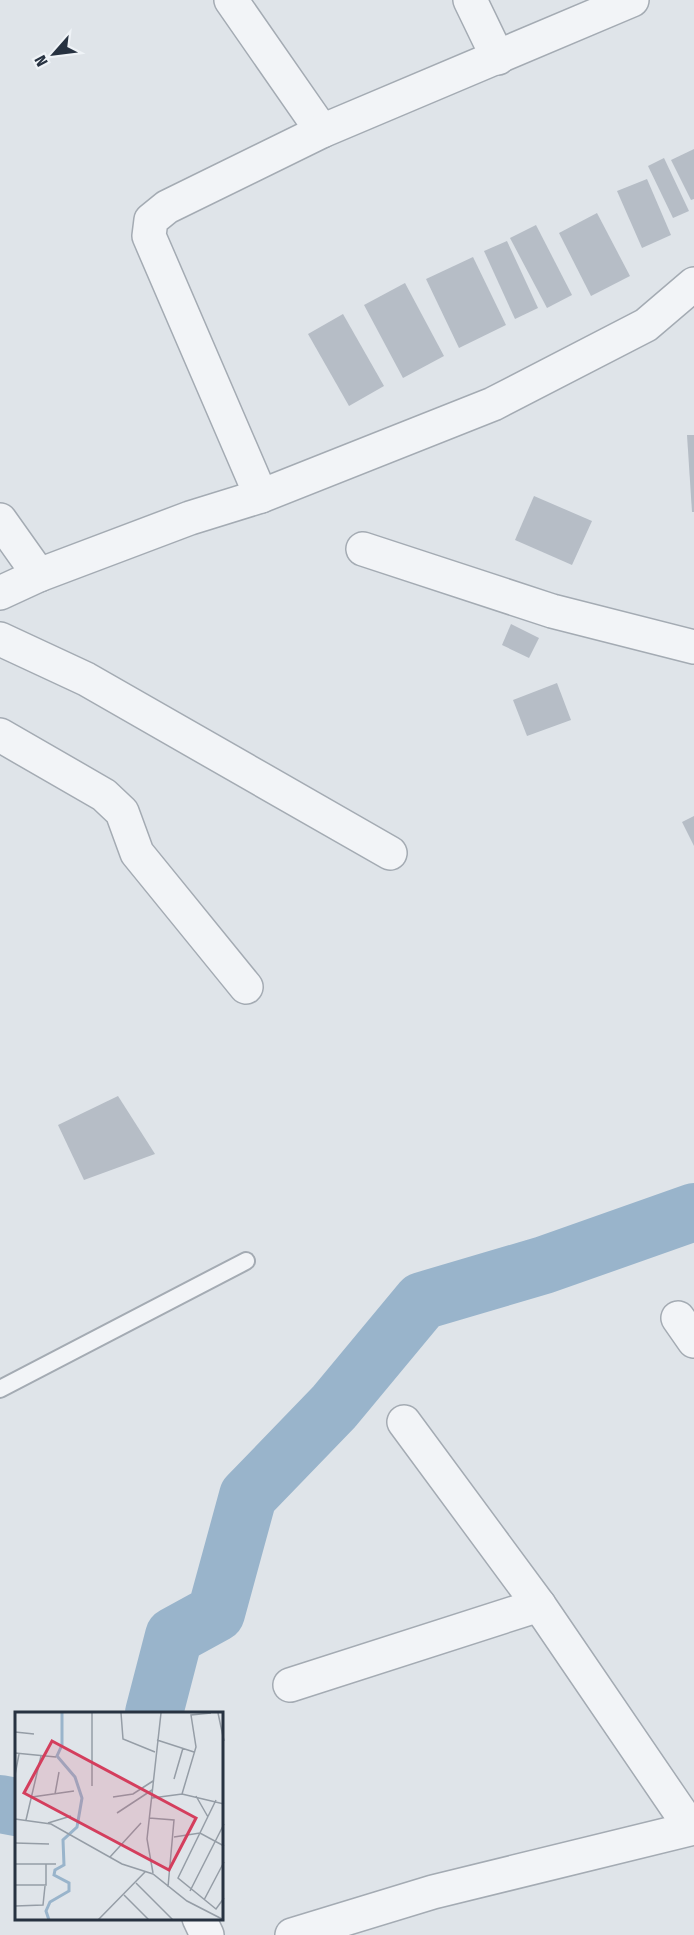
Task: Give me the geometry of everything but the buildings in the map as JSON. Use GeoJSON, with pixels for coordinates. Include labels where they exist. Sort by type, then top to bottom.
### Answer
{"type":"FeatureCollection","features":[{"type":"Feature","properties":{"kind":"street"},"geometry":{"type":"LineString","coordinates":[[231,0],[322,131]]}},
{"type":"Feature","properties":{"kind":"street"},"geometry":{"type":"LineString","coordinates":[[470,0],[498,58]]}},
{"type":"Feature","properties":{"kind":"street"},"geometry":{"type":"LineString","coordinates":[[261,496],[149,236],[151,220],[167,207],[322,131],[632,0]]}},
{"type":"Feature","properties":{"kind":"street"},"geometry":{"type":"LineString","coordinates":[[0,593],[39,574],[190,518],[261,496],[493,404],[646,326],[694,284]]}},
{"type":"Feature","properties":{"kind":"street"},"geometry":{"type":"LineString","coordinates":[[0,520],[39,574]]}},
{"type":"Feature","properties":{"kind":"street"},"geometry":{"type":"LineString","coordinates":[[363,549],[552,611],[694,647]]}},
{"type":"Feature","properties":{"kind":"street"},"geometry":{"type":"LineString","coordinates":[[0,639],[86,679],[390,853]]}},
{"type":"Feature","properties":{"kind":"street"},"geometry":{"type":"LineString","coordinates":[[0,735],[104,795],[122,812],[137,853],[246,987]]}},
{"type":"Feature","properties":{"kind":"street"},"geometry":{"type":"LineString","coordinates":[[292,1935],[433,1892],[693,1828],[538,1605],[404,1422]]}},
{"type":"Feature","properties":{"kind":"street"},"geometry":{"type":"LineString","coordinates":[[290,1685],[538,1605]]}},
{"type":"Feature","properties":{"kind":"street"},"geometry":{"type":"LineString","coordinates":[[200,1920],[207,1935]]}},
{"type":"Feature","properties":{"kind":"lane"},"geometry":{"type":"LineString","coordinates":[[0,1389],[246,1261]]}},
{"type":"Feature","properties":{"kind":"waterway"},"geometry":{"type":"LineString","coordinates":[[154,1712],[174,1636],[216,1613],[248,1496],[334,1407],[422,1301],[544,1265],[694,1212]]}},
{"type":"Feature","properties":{"kind":"waterway"},"geometry":{"type":"LineString","coordinates":[[0,1804],[15,1807]]}}]}
